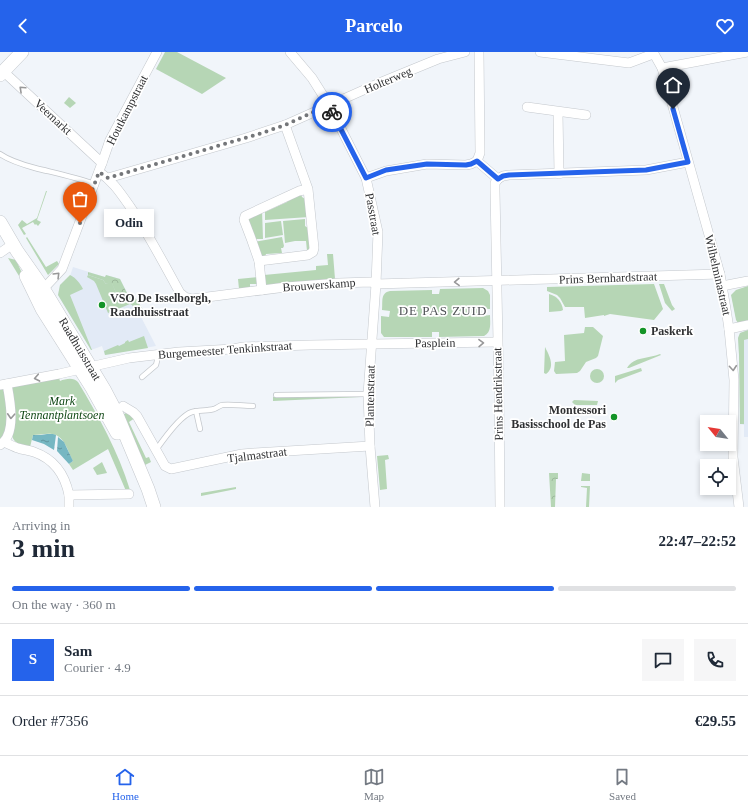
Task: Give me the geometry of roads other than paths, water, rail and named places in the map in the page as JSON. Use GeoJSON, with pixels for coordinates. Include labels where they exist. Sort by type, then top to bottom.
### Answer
{"type":"FeatureCollection","features":[{"type":"Feature","properties":{"kind":"main road"},"geometry":{"type":"LineString","coordinates":[[5,75],[22,52]]}},
{"type":"Feature","properties":{"kind":"main road","name":"Raadhuisstraat"},"geometry":{"type":"LineString","coordinates":[[0,222],[8,247]]}},
{"type":"Feature","properties":{"kind":"main road","name":"Raadhuisstraat"},"geometry":{"type":"LineString","coordinates":[[0,229],[8,247],[41,289],[42,309],[82,369],[115,429],[146,507]]}},
{"type":"Feature","properties":{"kind":"main road","name":"Raadhuisstraat"},"geometry":{"type":"LineString","coordinates":[[82,369],[104,389],[115,410],[154,507]]}},
{"type":"Feature","properties":{"kind":"street","name":"Houtkampstraat"},"geometry":{"type":"LineString","coordinates":[[41,289],[62,269],[65,263],[110,140],[157,52]]}},
{"type":"Feature","properties":{"kind":"street","name":"Passtraat"},"geometry":{"type":"LineString","coordinates":[[290,52],[312,78],[329,105],[366,178],[378,232],[376,284]]}},
{"type":"Feature","properties":{"kind":"street","name":"Holterweg"},"geometry":{"type":"LineString","coordinates":[[108,178],[246,138],[285,125],[437,55],[465,52]]}},
{"type":"Feature","properties":{"kind":"street"},"geometry":{"type":"LineString","coordinates":[[366,178],[386,170],[427,164],[466,165],[477,161],[480,153],[479,52]]}},
{"type":"Feature","properties":{"kind":"street"},"geometry":{"type":"LineString","coordinates":[[540,52],[630,63],[653,53]]}},
{"type":"Feature","properties":{"kind":"street"},"geometry":{"type":"LineString","coordinates":[[662,68],[748,52]]}},
{"type":"Feature","properties":{"kind":"street","name":"Wilhelminastraat"},"geometry":{"type":"LineString","coordinates":[[653,53],[662,68],[720,274],[729,329],[734,380],[733,457],[739,507]]}},
{"type":"Feature","properties":{"kind":"street","name":"Veemarkt"},"geometry":{"type":"LineString","coordinates":[[5,75],[100,167]]}},
{"type":"Feature","properties":{"kind":"street"},"geometry":{"type":"LineString","coordinates":[[528,107],[586,115]]}},
{"type":"Feature","properties":{"kind":"street"},"geometry":{"type":"LineString","coordinates":[[558,112],[559,174]]}},
{"type":"Feature","properties":{"kind":"street"},"geometry":{"type":"LineString","coordinates":[[259,261],[308,255],[313,252],[314,248],[308,189],[285,125]]}},
{"type":"Feature","properties":{"kind":"street"},"geometry":{"type":"LineString","coordinates":[[477,161],[498,179],[509,175],[646,170],[688,162]]}},
{"type":"Feature","properties":{"kind":"street","name":"Brouwerskamp"},"geometry":{"type":"LineString","coordinates":[[100,167],[119,190],[140,222],[180,293],[185,297],[192,298],[286,287],[339,283],[371,282],[376,284]]}},
{"type":"Feature","properties":{"kind":"street","name":"Prins Hendrikstraat"},"geometry":{"type":"LineString","coordinates":[[498,179],[494,191],[500,507]]}},
{"type":"Feature","properties":{"kind":"street"},"geometry":{"type":"LineString","coordinates":[[262,290],[259,261],[244,220],[245,216],[299,191],[308,189]]}},
{"type":"Feature","properties":{"kind":"street","name":"Prins Bernhardstraat"},"geometry":{"type":"LineString","coordinates":[[496,281],[720,274]]}},
{"type":"Feature","properties":{"kind":"street"},"geometry":{"type":"LineString","coordinates":[[722,286],[748,280]]}},
{"type":"Feature","properties":{"kind":"street"},"geometry":{"type":"LineString","coordinates":[[376,284],[496,281]]}},
{"type":"Feature","properties":{"kind":"street","name":"Plantenstraat"},"geometry":{"type":"LineString","coordinates":[[375,507],[370,446],[368,394],[376,284]]}},
{"type":"Feature","properties":{"kind":"street"},"geometry":{"type":"LineString","coordinates":[[729,329],[748,325]]}},
{"type":"Feature","properties":{"kind":"street","name":"Pasplein"},"geometry":{"type":"LineString","coordinates":[[372,344],[497,342]]}},
{"type":"Feature","properties":{"kind":"street","name":"Burgemeester Tenkinkstraat"},"geometry":{"type":"LineString","coordinates":[[3,384],[59,374],[129,358],[157,354],[233,349],[242,347],[372,344]]}},
{"type":"Feature","properties":{"kind":"street"},"geometry":{"type":"LineString","coordinates":[[3,384],[11,415],[9,431],[2,444],[37,453],[56,466],[62,474],[67,486],[69,507]]}},
{"type":"Feature","properties":{"kind":"street","name":"Tjalmastraat"},"geometry":{"type":"LineString","coordinates":[[122,406],[137,416],[165,466],[171,469],[242,454],[370,446]]}},
{"type":"Feature","properties":{"kind":"street"},"geometry":{"type":"LineString","coordinates":[[69,496],[129,494]]}},
{"type":"Feature","properties":{"kind":"lane"},"geometry":{"type":"LineString","coordinates":[[0,154],[20,163],[68,177],[78,178],[94,184]]}},
{"type":"Feature","properties":{"kind":"lane"},"geometry":{"type":"LineString","coordinates":[[142,376],[156,364],[157,354]]}},
{"type":"Feature","properties":{"kind":"lane"},"geometry":{"type":"LineString","coordinates":[[276,395],[368,394]]}},
{"type":"Feature","properties":{"kind":"lane"},"geometry":{"type":"LineString","coordinates":[[156,450],[165,437],[183,418],[191,412],[216,409],[220,406],[235,404],[239,406],[253,406]]}},
{"type":"Feature","properties":{"kind":"lane"},"geometry":{"type":"LineString","coordinates":[[196,411],[200,429]]}},
{"type":"Feature","properties":{"kind":"water"},"geometry":{"type":"Polygon","coordinates":[[[33,435],[56,435],[54,450],[44,444],[32,440],[33,435]]]}},
{"type":"Feature","properties":{"kind":"water"},"geometry":{"type":"Polygon","coordinates":[[[58,437],[64,442],[73,461],[69,464],[57,451],[58,437]]]}},
{"type":"Feature","properties":{"kind":"place","name":"Odin"},"geometry":{"type":"Point","coordinates":[80,223]}},
{"type":"Feature","properties":{"kind":"place","name":"VSO De Isselborgh, Raadhuisstraat"},"geometry":{"type":"Point","coordinates":[102,305]}},
{"type":"Feature","properties":{"kind":"place","name":"Paskerk"},"geometry":{"type":"Point","coordinates":[643,331]}},
{"type":"Feature","properties":{"kind":"place","name":"Montessori Basisschool de Pas"},"geometry":{"type":"Point","coordinates":[614,417]}},
{"type":"Feature","properties":{"kind":"district","name":"DE PAS ZUID"},"geometry":{"type":"Point","coordinates":[443,310]}},
{"type":"Feature","properties":{"kind":"park label","name":"Mark Tennantplantsoen"},"geometry":{"type":"Point","coordinates":[62,408]}}]}
